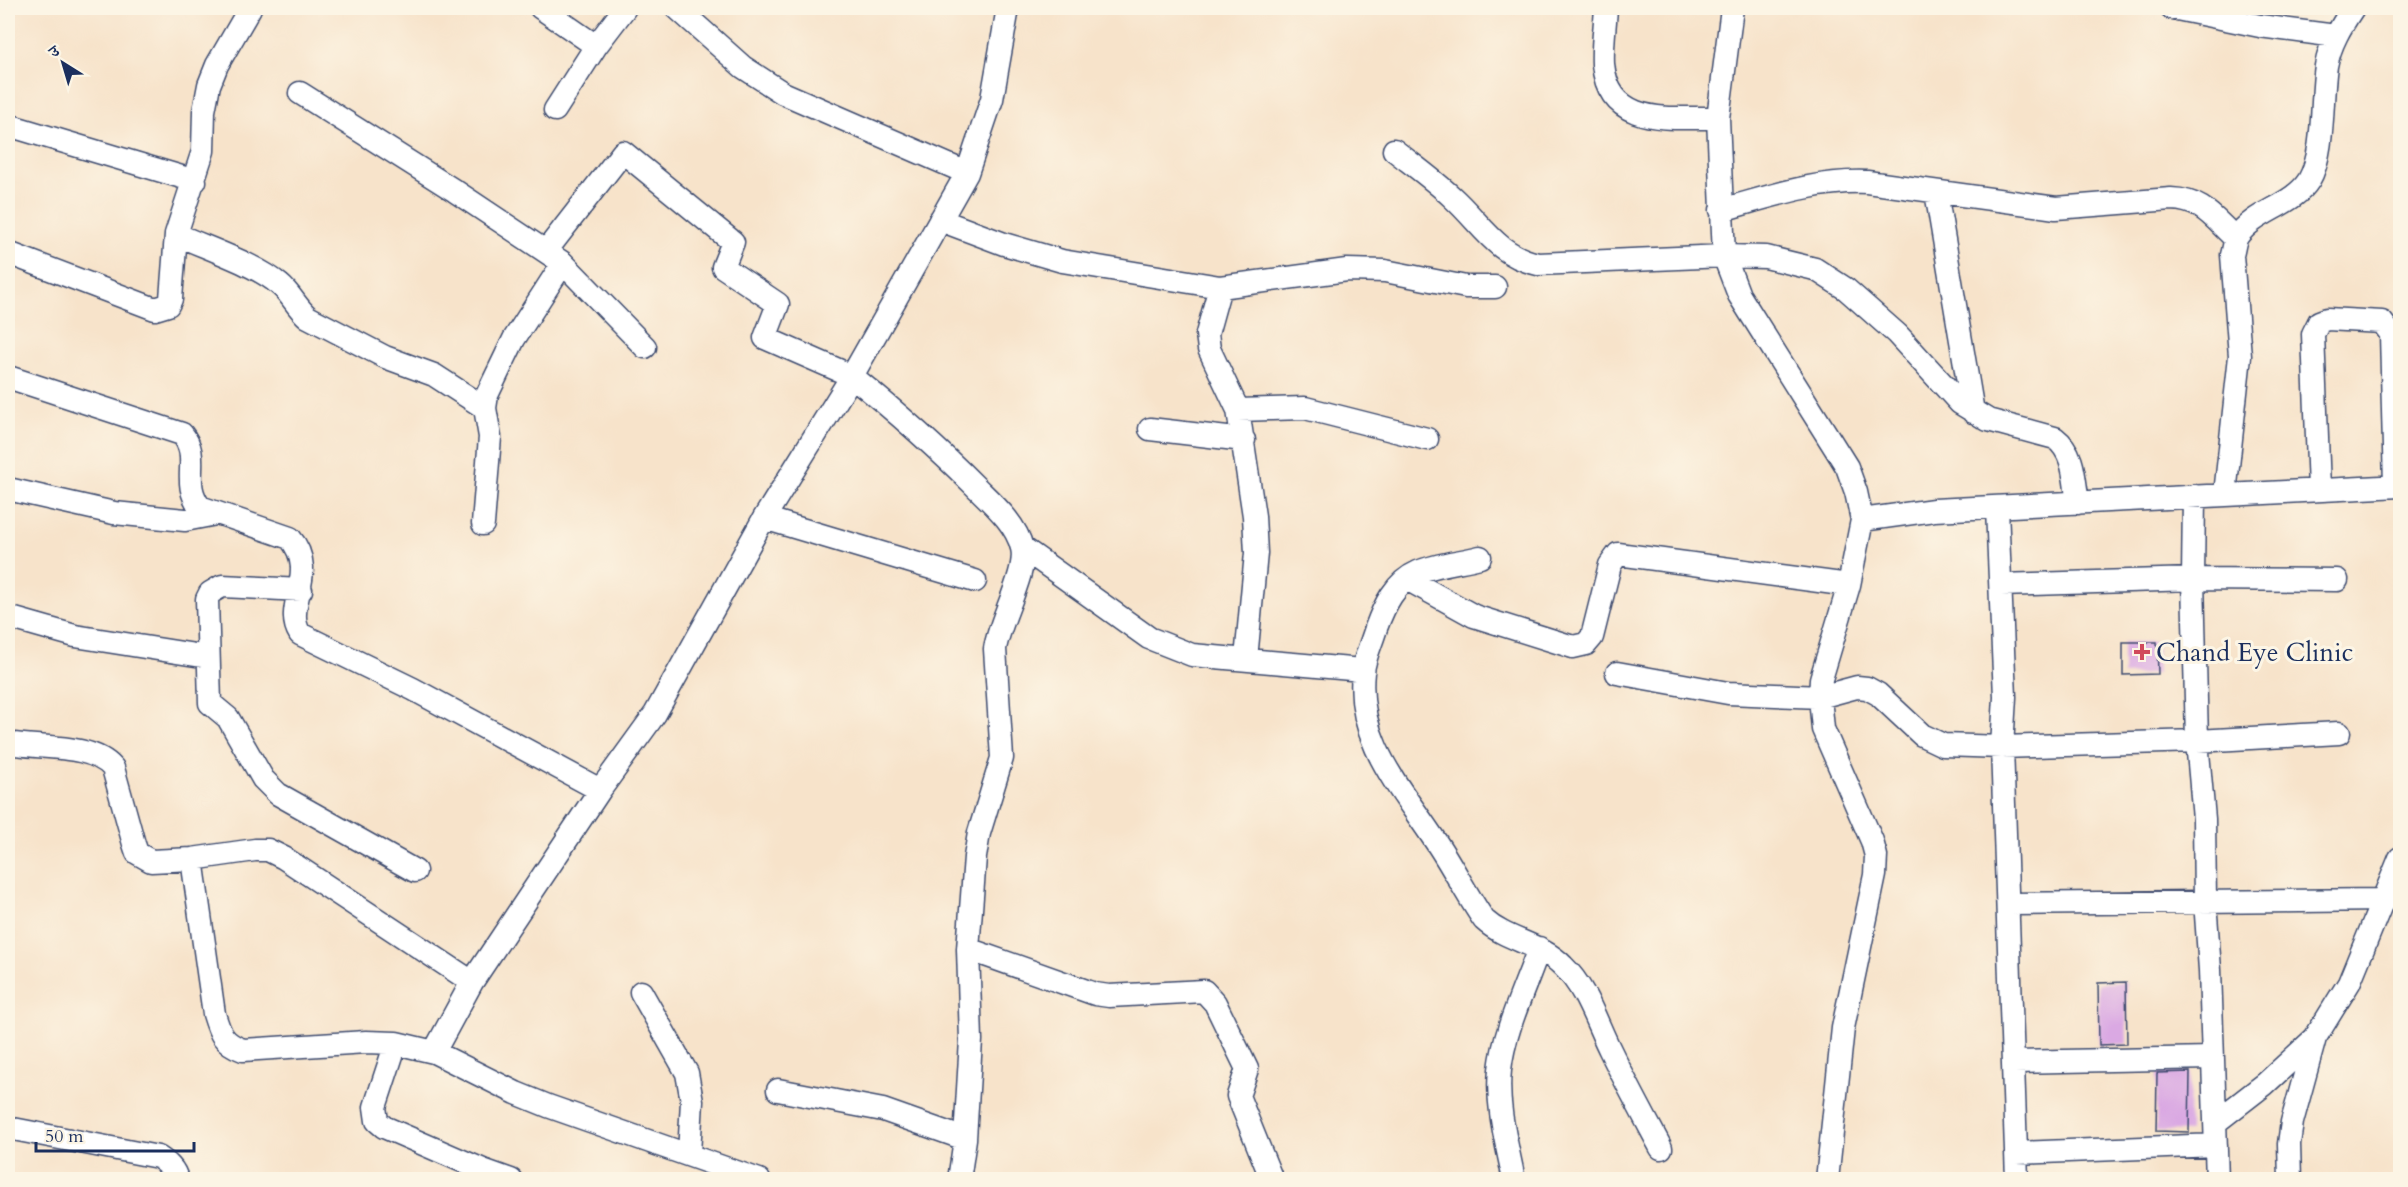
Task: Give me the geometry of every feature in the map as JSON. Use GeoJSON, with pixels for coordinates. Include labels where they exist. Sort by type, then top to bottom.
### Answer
{"type":"FeatureCollection","features":[{"type":"Feature","properties":{"kind":"street"},"geometry":{"type":"LineString","coordinates":[[8,253],[160,309],[168,305],[171,299],[176,234],[203,151],[204,111],[209,85],[217,65],[250,8]]}},
{"type":"Feature","properties":{"kind":"street"},"geometry":{"type":"LineString","coordinates":[[541,8],[596,45]]}},
{"type":"Feature","properties":{"kind":"street"},"geometry":{"type":"LineString","coordinates":[[555,110],[596,45],[625,8]]}},
{"type":"Feature","properties":{"kind":"street"},"geometry":{"type":"LineString","coordinates":[[677,8],[743,67],[783,93],[967,173]]}},
{"type":"Feature","properties":{"kind":"street"},"geometry":{"type":"LineString","coordinates":[[434,1053],[472,982],[600,790],[655,714],[764,518],[852,376],[967,173],[992,99],[1008,8]]}},
{"type":"Feature","properties":{"kind":"street"},"geometry":{"type":"LineString","coordinates":[[1606,8],[1603,61],[1605,78],[1619,102],[1636,113],[1718,118]]}},
{"type":"Feature","properties":{"kind":"street"},"geometry":{"type":"LineString","coordinates":[[1731,8],[1718,118],[1724,256],[1739,295],[1847,467],[1863,520],[1849,585],[1821,679],[1820,697],[1823,729],[1872,841],[1876,856],[1875,875],[1843,1028],[1827,1179]]}},
{"type":"Feature","properties":{"kind":"street"},"geometry":{"type":"LineString","coordinates":[[2172,8],[2260,26],[2336,36]]}},
{"type":"Feature","properties":{"kind":"street"},"geometry":{"type":"LineString","coordinates":[[2225,494],[2240,356],[2232,255],[2236,239],[2245,228],[2297,192],[2308,181],[2316,164],[2326,66],[2336,36],[2353,8]]}},
{"type":"Feature","properties":{"kind":"street"},"geometry":{"type":"LineString","coordinates":[[300,93],[554,257],[645,347]]}},
{"type":"Feature","properties":{"kind":"street"},"geometry":{"type":"LineString","coordinates":[[8,125],[195,181]]}},
{"type":"Feature","properties":{"kind":"street"},"geometry":{"type":"LineString","coordinates":[[1394,150],[1452,196],[1497,243],[1521,261],[1538,264],[1724,256],[1766,257],[1815,268],[1831,277],[1897,334],[1960,403],[1988,420],[2055,438],[2064,445],[2070,455],[2078,503]]}},
{"type":"Feature","properties":{"kind":"street"},"geometry":{"type":"LineString","coordinates":[[483,524],[490,437],[485,408],[487,395],[554,257],[623,152],[733,242],[723,267],[778,304],[765,338],[852,376],[899,414],[1003,514],[1023,548],[1149,638],[1192,655],[1362,670]]}},
{"type":"Feature","properties":{"kind":"street"},"geometry":{"type":"LineString","coordinates":[[1721,210],[1818,184],[1841,181],[1866,182],[2056,207],[2171,199],[2189,200],[2203,207],[2236,239]]}},
{"type":"Feature","properties":{"kind":"street"},"geometry":{"type":"LineString","coordinates":[[1936,192],[1973,412]]}},
{"type":"Feature","properties":{"kind":"street"},"geometry":{"type":"LineString","coordinates":[[940,220],[1004,244],[1062,261],[1220,287],[1347,270],[1385,271],[1466,287],[1495,288]]}},
{"type":"Feature","properties":{"kind":"street"},"geometry":{"type":"LineString","coordinates":[[176,234],[267,276],[282,286],[308,317],[367,348],[434,375],[485,408]]}},
{"type":"Feature","properties":{"kind":"street"},"geometry":{"type":"LineString","coordinates":[[1220,287],[1208,334],[1209,349],[1238,410],[1254,516],[1256,553],[1246,659]]}},
{"type":"Feature","properties":{"kind":"street"},"geometry":{"type":"LineString","coordinates":[[1863,520],[1934,510],[1997,509],[2225,494],[2398,486],[2391,334],[2382,322],[2327,319],[2319,322],[2313,334],[2319,489]]}},
{"type":"Feature","properties":{"kind":"street"},"geometry":{"type":"LineString","coordinates":[[8,377],[182,434],[192,453],[190,486],[193,499],[200,507],[290,538],[301,555],[303,568],[301,590],[294,619],[300,634],[414,689],[600,790]]}},
{"type":"Feature","properties":{"kind":"street"},"geometry":{"type":"LineString","coordinates":[[1238,410],[1305,408],[1427,439]]}},
{"type":"Feature","properties":{"kind":"street"},"geometry":{"type":"LineString","coordinates":[[1150,429],[1244,440]]}},
{"type":"Feature","properties":{"kind":"street"},"geometry":{"type":"LineString","coordinates":[[8,489],[114,513],[185,520],[216,514]]}},
{"type":"Feature","properties":{"kind":"street"},"geometry":{"type":"LineString","coordinates":[[2194,496],[2193,579],[2197,741],[2204,819],[2205,901],[2210,970],[2217,1179]]}},
{"type":"Feature","properties":{"kind":"street"},"geometry":{"type":"LineString","coordinates":[[1997,509],[2005,697],[2002,747],[2017,1179]]}},
{"type":"Feature","properties":{"kind":"street"},"geometry":{"type":"LineString","coordinates":[[764,518],[975,581]]}},
{"type":"Feature","properties":{"kind":"street"},"geometry":{"type":"LineString","coordinates":[[959,1179],[965,1139],[971,1040],[968,949],[979,833],[1002,758],[995,649],[997,633],[1021,570],[1023,548]]}},
{"type":"Feature","properties":{"kind":"street"},"geometry":{"type":"LineString","coordinates":[[1407,579],[1481,619],[1573,646],[1586,644],[1592,637],[1610,566],[1618,554],[1849,585]]}},
{"type":"Feature","properties":{"kind":"street"},"geometry":{"type":"LineString","coordinates":[[1480,557],[1419,572],[1407,579],[1392,593],[1382,611],[1362,670],[1364,708],[1372,744],[1484,920],[1493,928],[1539,948],[1565,967],[1580,988],[1661,1148]]}},
{"type":"Feature","properties":{"kind":"street"},"geometry":{"type":"LineString","coordinates":[[2001,585],[2193,579],[2337,580]]}},
{"type":"Feature","properties":{"kind":"street"},"geometry":{"type":"LineString","coordinates":[[301,590],[222,586],[214,589],[207,599],[210,703],[228,718],[268,784],[286,799],[415,871]]}},
{"type":"Feature","properties":{"kind":"street"},"geometry":{"type":"LineString","coordinates":[[8,616],[75,636],[208,657]]}},
{"type":"Feature","properties":{"kind":"street"},"geometry":{"type":"LineString","coordinates":[[1617,673],[1728,693],[1820,697],[1857,687],[1867,688],[1878,694],[1931,741],[1943,745],[2002,747],[2197,741],[2339,733]]}},
{"type":"Feature","properties":{"kind":"street"},"geometry":{"type":"LineString","coordinates":[[8,743],[88,752],[105,759],[113,768],[137,853],[151,861],[192,859],[248,850],[268,850],[284,858],[472,982]]}},
{"type":"Feature","properties":{"kind":"street"},"geometry":{"type":"LineString","coordinates":[[2016,1154],[2216,1133],[2315,1038],[2349,983],[2385,900],[2400,858]]}},
{"type":"Feature","properties":{"kind":"street"},"geometry":{"type":"LineString","coordinates":[[192,859],[214,1014],[229,1045],[243,1050],[366,1042],[396,1043],[434,1053],[548,1106],[759,1179]]}},
{"type":"Feature","properties":{"kind":"street"},"geometry":{"type":"LineString","coordinates":[[2008,904],[2385,900]]}},
{"type":"Feature","properties":{"kind":"street"},"geometry":{"type":"LineString","coordinates":[[1514,1179],[1500,1101],[1500,1070],[1504,1047],[1539,948]]}},
{"type":"Feature","properties":{"kind":"street"},"geometry":{"type":"LineString","coordinates":[[968,949],[1095,994],[1109,996],[1204,991],[1215,1004],[1247,1069],[1238,1096],[1272,1179]]}},
{"type":"Feature","properties":{"kind":"street"},"geometry":{"type":"LineString","coordinates":[[641,992],[687,1073],[691,1086],[689,1154]]}},
{"type":"Feature","properties":{"kind":"street"},"geometry":{"type":"LineString","coordinates":[[2290,1179],[2289,1144],[2292,1122],[2315,1038]]}},
{"type":"Feature","properties":{"kind":"street"},"geometry":{"type":"LineString","coordinates":[[396,1043],[375,1107],[377,1121],[394,1132],[511,1179]]}},
{"type":"Feature","properties":{"kind":"street"},"geometry":{"type":"LineString","coordinates":[[2014,1062],[2212,1058]]}},
{"type":"Feature","properties":{"kind":"street"},"geometry":{"type":"LineString","coordinates":[[778,1090],[883,1110],[965,1139]]}},
{"type":"Feature","properties":{"kind":"street"},"geometry":{"type":"LineString","coordinates":[[8,1128],[158,1157],[167,1163],[176,1174],[177,1179]]}},
{"type":"Feature","properties":{"kind":"building","name":"Chand Eye Clinic"},"geometry":{"type":"Polygon","coordinates":[[[2123,642],[2157,642],[2158,674],[2123,675],[2123,642]]]}},
{"type":"Feature","properties":{"kind":"building"},"geometry":{"type":"Polygon","coordinates":[[[2126,982],[2127,1044],[2099,1045],[2098,983],[2126,982]]]}},
{"type":"Feature","properties":{"kind":"building"},"geometry":{"type":"Polygon","coordinates":[[[2190,1072],[2189,1132],[2156,1131],[2157,1073],[2190,1072]]]}},
{"type":"Feature","properties":{"kind":"place","name":"Chand Eye Clinic"},"geometry":{"type":"Point","coordinates":[2142,652]}}]}
